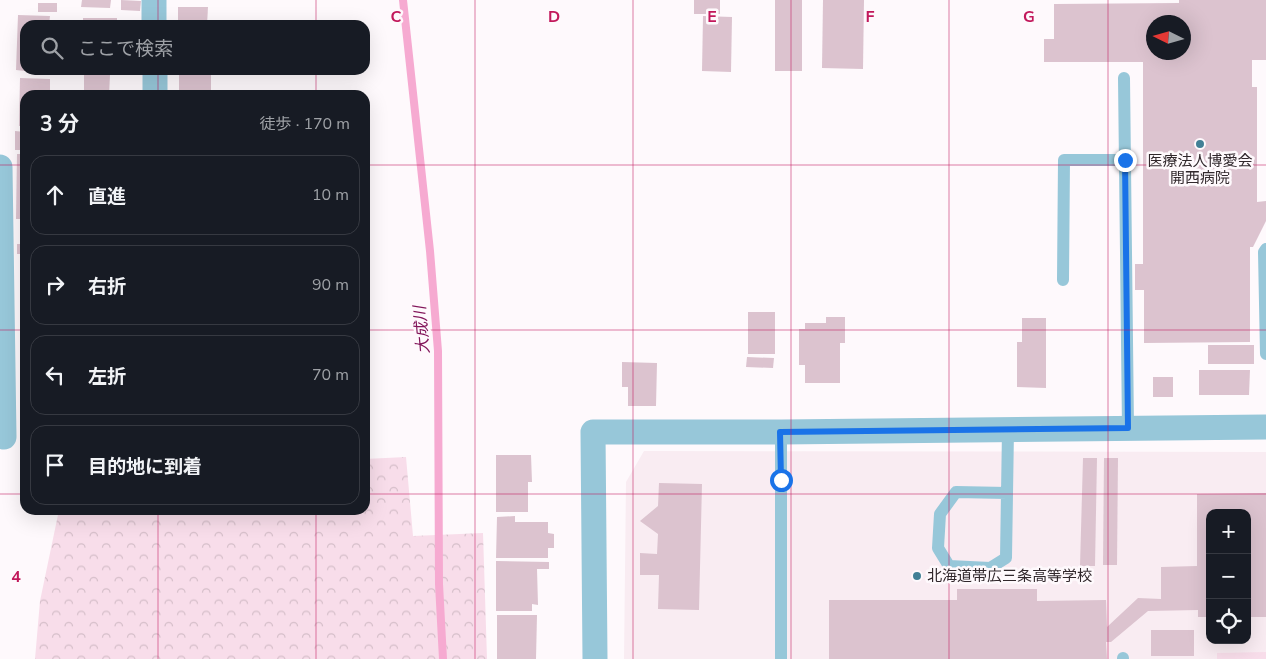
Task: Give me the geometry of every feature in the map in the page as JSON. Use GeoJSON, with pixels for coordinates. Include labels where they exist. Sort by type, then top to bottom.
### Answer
{"type":"FeatureCollection","features":[{"type":"Feature","properties":{"kind":"street"},"geometry":{"type":"LineString","coordinates":[[154,0],[154,20]]}},
{"type":"Feature","properties":{"kind":"street"},"geometry":{"type":"LineString","coordinates":[[155,75],[156,90]]}},
{"type":"Feature","properties":{"kind":"street"},"geometry":{"type":"LineString","coordinates":[[0,167],[10,437]]}},
{"type":"Feature","properties":{"kind":"street"},"geometry":{"type":"LineString","coordinates":[[595,659],[593,432],[1266,427]]}},
{"type":"Feature","properties":{"kind":"lane"},"geometry":{"type":"LineString","coordinates":[[1124,78],[1128,428]]}},
{"type":"Feature","properties":{"kind":"lane"},"geometry":{"type":"LineString","coordinates":[[1063,280],[1064,160],[1125,160]]}},
{"type":"Feature","properties":{"kind":"lane"},"geometry":{"type":"LineString","coordinates":[[1266,249],[1264,261],[1266,354]]}},
{"type":"Feature","properties":{"kind":"lane"},"geometry":{"type":"LineString","coordinates":[[1007,494],[956,492],[940,514],[938,548],[949,566],[990,568],[1006,558],[1007,494],[1008,430]]}},
{"type":"Feature","properties":{"kind":"lane"},"geometry":{"type":"LineString","coordinates":[[780,432],[781,659]]}},
{"type":"Feature","properties":{"kind":"shaded area","name":"北海道帯広三条高等学校"},"geometry":{"type":"Polygon","coordinates":[[[644,451],[1266,452],[1266,659],[624,659],[626,482],[644,451]]]}},
{"type":"Feature","properties":{"kind":"green space"},"geometry":{"type":"Polygon","coordinates":[[[406,457],[413,536],[483,533],[487,659],[35,659],[40,601],[58,515],[370,515],[370,459],[406,457]]]}},
{"type":"Feature","properties":{"kind":"green space"},"geometry":{"type":"Polygon","coordinates":[[[1266,652],[1266,659],[1217,659],[1217,653],[1266,652]]]}},
{"type":"Feature","properties":{"kind":"building"},"geometry":{"type":"Polygon","coordinates":[[[82,0],[111,0],[110,8],[81,7],[82,0]]]}},
{"type":"Feature","properties":{"kind":"building"},"geometry":{"type":"Polygon","coordinates":[[[121,0],[141,1],[140,11],[121,10],[121,0]]]}},
{"type":"Feature","properties":{"kind":"building"},"geometry":{"type":"Polygon","coordinates":[[[694,0],[720,0],[720,14],[694,14],[694,0]]]}},
{"type":"Feature","properties":{"kind":"building"},"geometry":{"type":"Polygon","coordinates":[[[775,0],[802,0],[802,71],[775,71],[775,0]]]}},
{"type":"Feature","properties":{"kind":"building"},"geometry":{"type":"Polygon","coordinates":[[[823,0],[864,0],[863,69],[822,68],[823,0]]]}},
{"type":"Feature","properties":{"kind":"building","name":"医療法人博愛会 開西病院"},"geometry":{"type":"Polygon","coordinates":[[[1179,0],[1266,0],[1266,60],[1252,60],[1252,87],[1257,87],[1257,202],[1266,201],[1266,221],[1253,247],[1250,247],[1250,342],[1144,343],[1144,290],[1135,290],[1135,264],[1143,264],[1143,62],[1044,62],[1044,39],[1054,39],[1054,4],[1179,3],[1179,0]]]}},
{"type":"Feature","properties":{"kind":"building"},"geometry":{"type":"Polygon","coordinates":[[[38,3],[57,3],[57,12],[38,12],[38,3]]]}},
{"type":"Feature","properties":{"kind":"building"},"geometry":{"type":"Polygon","coordinates":[[[178,7],[208,7],[207,20],[178,20],[178,7]]]}},
{"type":"Feature","properties":{"kind":"building"},"geometry":{"type":"Polygon","coordinates":[[[18,15],[50,16],[50,20],[20,20],[20,70],[16,70],[18,15]]]}},
{"type":"Feature","properties":{"kind":"building"},"geometry":{"type":"Polygon","coordinates":[[[703,16],[732,17],[731,72],[702,71],[703,16]]]}},
{"type":"Feature","properties":{"kind":"building"},"geometry":{"type":"Polygon","coordinates":[[[83,18],[117,18],[117,20],[83,20],[83,18]]]}},
{"type":"Feature","properties":{"kind":"building"},"geometry":{"type":"Polygon","coordinates":[[[84,75],[110,75],[109,90],[84,90],[84,75]]]}},
{"type":"Feature","properties":{"kind":"building"},"geometry":{"type":"Polygon","coordinates":[[[179,75],[211,75],[211,90],[179,90],[179,75]]]}},
{"type":"Feature","properties":{"kind":"building"},"geometry":{"type":"Polygon","coordinates":[[[20,78],[50,79],[50,90],[20,90],[19,126],[20,78]]]}},
{"type":"Feature","properties":{"kind":"building"},"geometry":{"type":"Polygon","coordinates":[[[15,131],[20,132],[20,150],[15,150],[15,131]]]}},
{"type":"Feature","properties":{"kind":"building"},"geometry":{"type":"Polygon","coordinates":[[[17,154],[20,154],[20,219],[16,219],[17,154]]]}},
{"type":"Feature","properties":{"kind":"building"},"geometry":{"type":"Polygon","coordinates":[[[17,244],[20,244],[20,254],[17,254],[17,244]]]}},
{"type":"Feature","properties":{"kind":"building"},"geometry":{"type":"Polygon","coordinates":[[[748,312],[775,312],[775,354],[748,354],[748,312]]]}},
{"type":"Feature","properties":{"kind":"building"},"geometry":{"type":"Polygon","coordinates":[[[826,317],[845,317],[845,343],[840,343],[840,383],[805,383],[805,365],[799,365],[799,329],[805,329],[805,323],[826,323],[826,317]]]}},
{"type":"Feature","properties":{"kind":"building"},"geometry":{"type":"Polygon","coordinates":[[[1022,318],[1046,318],[1046,388],[1017,387],[1017,342],[1022,342],[1022,318]]]}},
{"type":"Feature","properties":{"kind":"building"},"geometry":{"type":"Polygon","coordinates":[[[1208,345],[1254,345],[1254,364],[1208,364],[1208,345]]]}},
{"type":"Feature","properties":{"kind":"building"},"geometry":{"type":"Polygon","coordinates":[[[747,357],[774,358],[773,368],[746,367],[747,357]]]}},
{"type":"Feature","properties":{"kind":"building"},"geometry":{"type":"Polygon","coordinates":[[[622,362],[657,363],[656,406],[628,406],[628,387],[622,387],[622,362]]]}},
{"type":"Feature","properties":{"kind":"building"},"geometry":{"type":"Polygon","coordinates":[[[1199,370],[1250,370],[1249,395],[1199,395],[1199,370]]]}},
{"type":"Feature","properties":{"kind":"building"},"geometry":{"type":"Polygon","coordinates":[[[1153,377],[1173,377],[1173,397],[1153,397],[1153,377]]]}},
{"type":"Feature","properties":{"kind":"building"},"geometry":{"type":"Polygon","coordinates":[[[496,455],[531,455],[532,482],[528,482],[528,512],[496,512],[496,455]]]}},
{"type":"Feature","properties":{"kind":"building"},"geometry":{"type":"Polygon","coordinates":[[[1083,458],[1097,458],[1095,566],[1080,566],[1083,458]]]}},
{"type":"Feature","properties":{"kind":"building"},"geometry":{"type":"Polygon","coordinates":[[[1104,458],[1118,458],[1117,565],[1103,565],[1104,458]]]}},
{"type":"Feature","properties":{"kind":"building"},"geometry":{"type":"Polygon","coordinates":[[[659,483],[702,484],[699,610],[658,609],[659,575],[640,575],[640,553],[657,554],[658,534],[640,521],[658,506],[659,483]]]}},
{"type":"Feature","properties":{"kind":"building"},"geometry":{"type":"Polygon","coordinates":[[[1266,493],[1266,617],[1251,617],[1251,509],[1206,509],[1206,617],[1198,617],[1198,610],[1148,611],[1111,642],[1106,642],[1107,659],[829,659],[829,600],[957,600],[957,589],[1037,589],[1037,601],[1106,600],[1107,627],[1138,598],[1161,599],[1161,567],[1197,566],[1197,494],[1266,493]]]}},
{"type":"Feature","properties":{"kind":"building"},"geometry":{"type":"Polygon","coordinates":[[[515,516],[515,522],[548,522],[548,533],[554,534],[554,548],[548,548],[548,558],[496,558],[497,517],[515,516]]]}},
{"type":"Feature","properties":{"kind":"building"},"geometry":{"type":"Polygon","coordinates":[[[496,561],[549,562],[549,569],[537,569],[538,605],[532,604],[532,611],[496,611],[496,561]]]}},
{"type":"Feature","properties":{"kind":"building"},"geometry":{"type":"Polygon","coordinates":[[[497,615],[537,615],[536,659],[497,659],[497,615]]]}},
{"type":"Feature","properties":{"kind":"building"},"geometry":{"type":"Polygon","coordinates":[[[1151,630],[1194,630],[1194,656],[1151,656],[1151,630]]]}},
{"type":"Feature","properties":{"kind":"waterway","name":"大成川"},"geometry":{"type":"LineString","coordinates":[[403,0],[430,251],[438,351],[439,584],[443,659]]}},
{"type":"Feature","properties":{"kind":"place","name":"医療法人博愛会 開西病院"},"geometry":{"type":"Point","coordinates":[1200,144]}},
{"type":"Feature","properties":{"kind":"place","name":"北海道帯広三条高等学校"},"geometry":{"type":"Point","coordinates":[917,576]}},
{"type":"Feature","properties":{"kind":"route"},"geometry":{"type":"LineString","coordinates":[[781,480],[780,432],[1128,428],[1125,160]]}}]}
